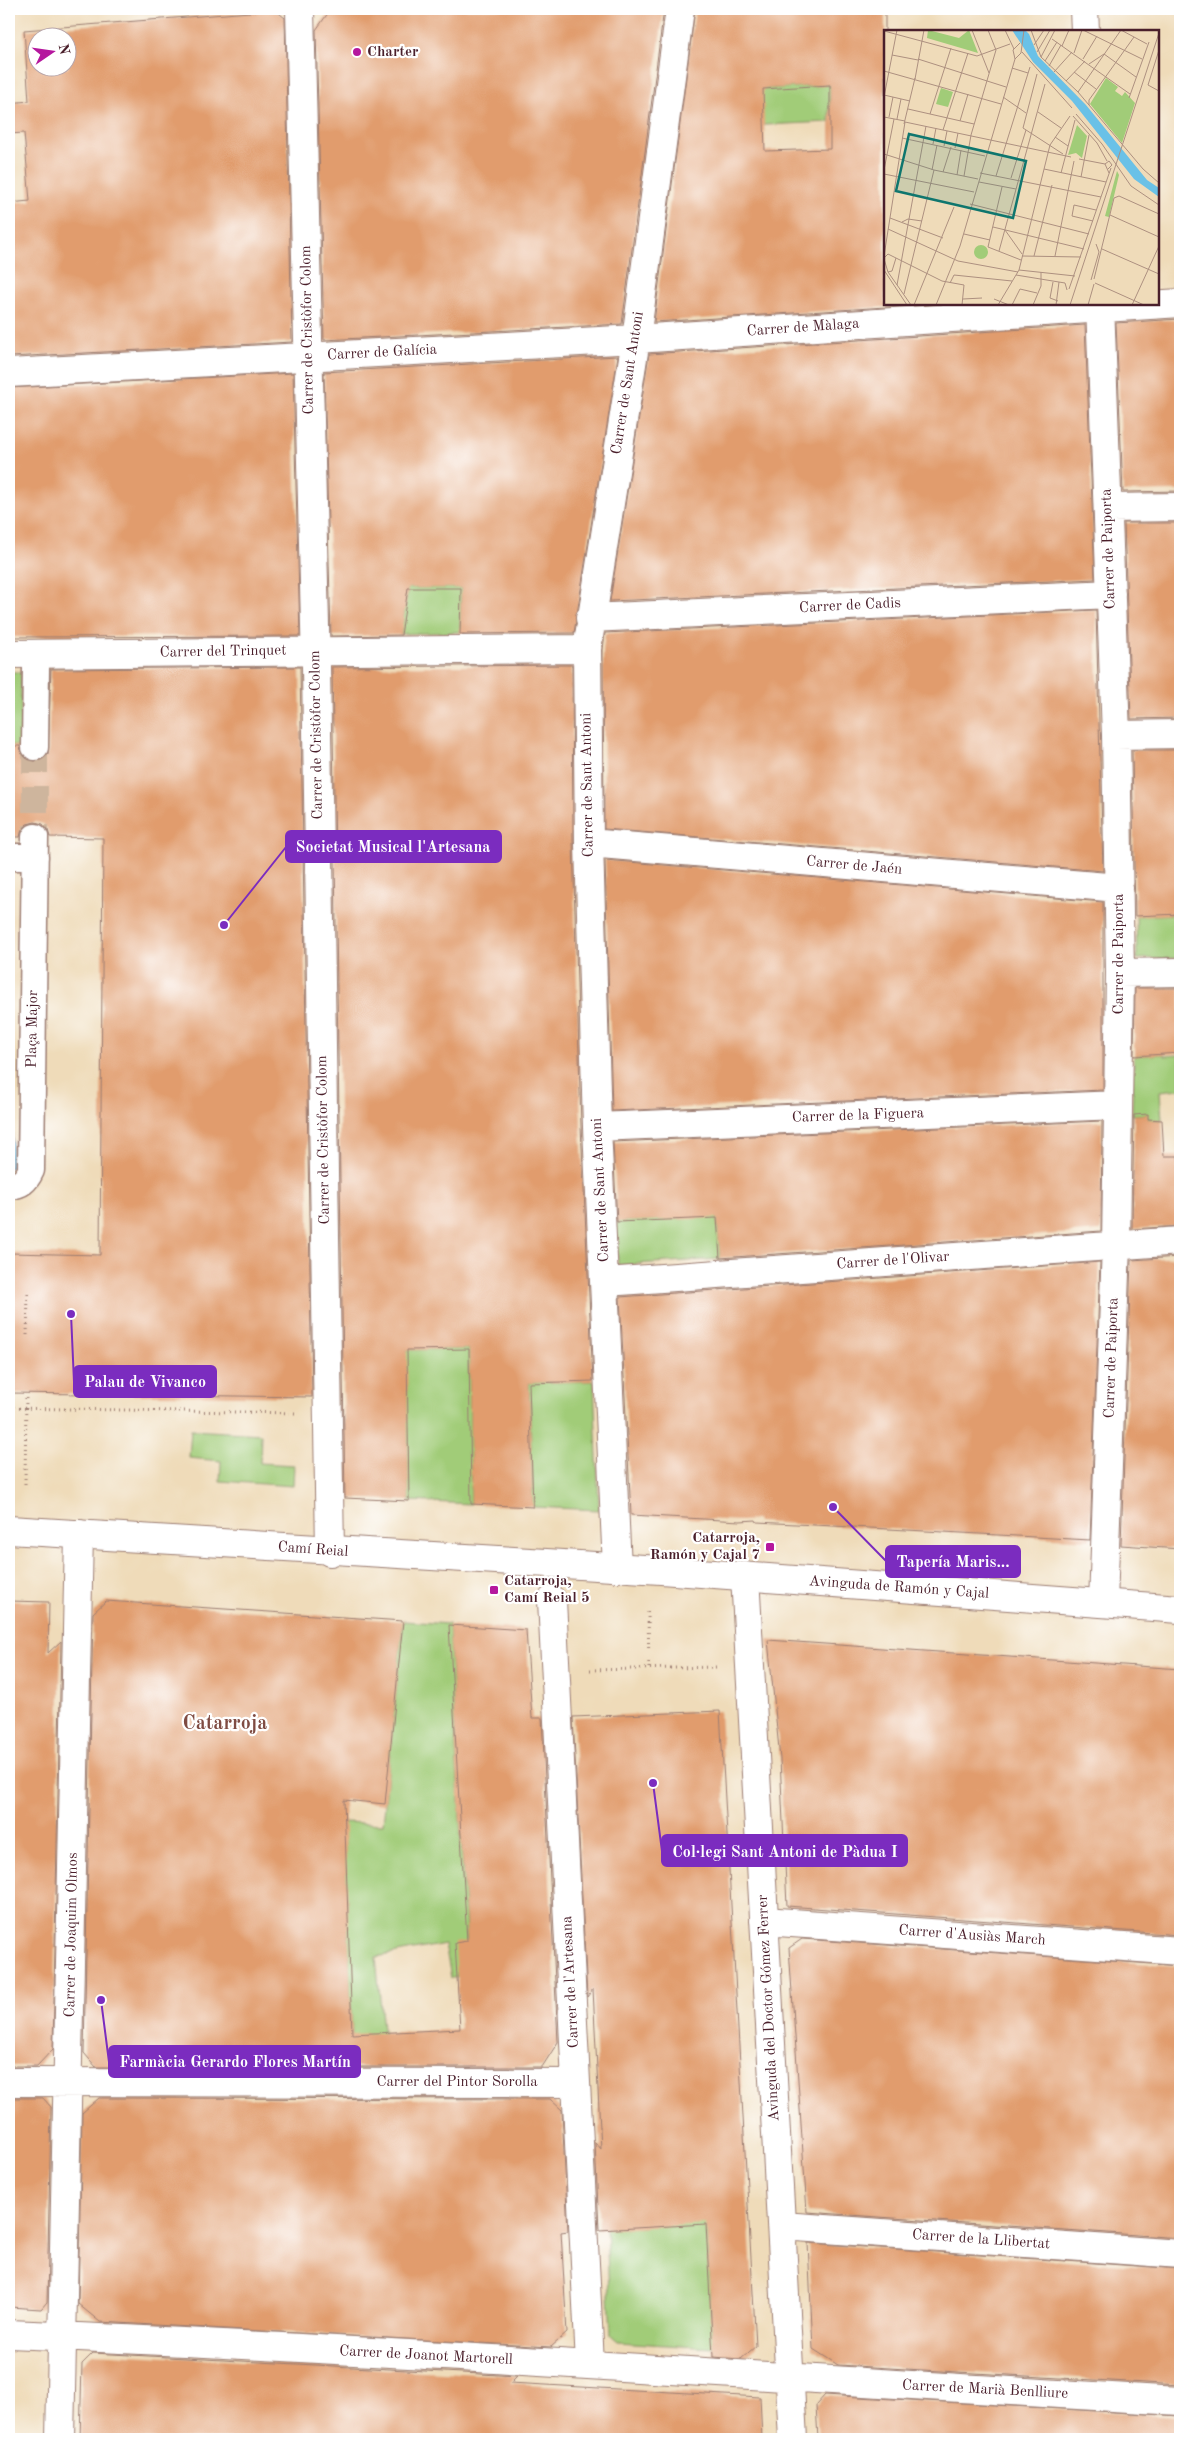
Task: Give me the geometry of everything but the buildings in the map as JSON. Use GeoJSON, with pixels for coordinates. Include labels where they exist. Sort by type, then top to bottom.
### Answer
{"type":"FeatureCollection","features":[{"type":"Feature","properties":{"kind":"street","name":"Carrer de Cristòfor Colom"},"geometry":{"type":"LineString","coordinates":[[300,9],[316,651],[330,1552]]}},
{"type":"Feature","properties":{"kind":"street","name":"Carrer de Sant Antoni"},"geometry":{"type":"LineString","coordinates":[[617,1568],[606,1282],[597,1127],[589,843],[587,649],[590,618],[636,340],[680,9]]}},
{"type":"Feature","properties":{"kind":"street"},"geometry":{"type":"LineString","coordinates":[[1084,9],[1085,30]]}},
{"type":"Feature","properties":{"kind":"street","name":"Carrer de Màlaga"},"geometry":{"type":"LineString","coordinates":[[1159,304],[1180,303]]}},
{"type":"Feature","properties":{"kind":"street","name":"Carrer de Màlaga"},"geometry":{"type":"LineString","coordinates":[[636,340],[1100,305]]}},
{"type":"Feature","properties":{"kind":"street","name":"Carrer de Paiporta"},"geometry":{"type":"LineString","coordinates":[[1100,305],[1116,735],[1120,973],[1116,1245],[1103,1603]]}},
{"type":"Feature","properties":{"kind":"street","name":"Carrer de Galícia"},"geometry":{"type":"LineString","coordinates":[[9,373],[636,340]]}},
{"type":"Feature","properties":{"kind":"street"},"geometry":{"type":"LineString","coordinates":[[1108,508],[1180,507]]}},
{"type":"Feature","properties":{"kind":"street","name":"Carrer de Cadis"},"geometry":{"type":"LineString","coordinates":[[590,618],[1111,594]]}},
{"type":"Feature","properties":{"kind":"street","name":"Carrer del Trinquet"},"geometry":{"type":"LineString","coordinates":[[9,654],[587,649]]}},
{"type":"Feature","properties":{"kind":"street"},"geometry":{"type":"LineString","coordinates":[[35,747],[36,667]]}},
{"type":"Feature","properties":{"kind":"street"},"geometry":{"type":"LineString","coordinates":[[1116,735],[1180,734]]}},
{"type":"Feature","properties":{"kind":"street","name":"Carrer de Jaén"},"geometry":{"type":"LineString","coordinates":[[589,843],[1119,888]]}},
{"type":"Feature","properties":{"kind":"street","name":"Plaça Major"},"geometry":{"type":"LineString","coordinates":[[9,857],[35,847],[31,1170],[26,1180],[19,1185],[9,1186]]}},
{"type":"Feature","properties":{"kind":"street"},"geometry":{"type":"LineString","coordinates":[[1120,973],[1180,972]]}},
{"type":"Feature","properties":{"kind":"street","name":"Carrer de la Figuera"},"geometry":{"type":"LineString","coordinates":[[597,1127],[1118,1105]]}},
{"type":"Feature","properties":{"kind":"street","name":"Carrer de l'Olivar"},"geometry":{"type":"LineString","coordinates":[[606,1282],[1180,1241]]}},
{"type":"Feature","properties":{"kind":"street","name":"Camí Reial"},"geometry":{"type":"LineString","coordinates":[[9,1530],[330,1552],[617,1568]]}},
{"type":"Feature","properties":{"kind":"street","name":"Carrer de Joaquim Olmos"},"geometry":{"type":"LineString","coordinates":[[60,2439],[69,2082],[79,1534]]}},
{"type":"Feature","properties":{"kind":"street","name":"Avinguda de Ramón y Cajal"},"geometry":{"type":"LineString","coordinates":[[617,1568],[1180,1609]]}},
{"type":"Feature","properties":{"kind":"street","name":"Avinguda del Doctor Gómez Ferrer"},"geometry":{"type":"LineString","coordinates":[[744,1576],[793,2439]]}},
{"type":"Feature","properties":{"kind":"street","name":"Carrer de l'Artesana"},"geometry":{"type":"LineString","coordinates":[[552,1600],[590,2364]]}},
{"type":"Feature","properties":{"kind":"street","name":"Carrer d'Ausiàs March"},"geometry":{"type":"LineString","coordinates":[[764,1921],[1180,1951]]}},
{"type":"Feature","properties":{"kind":"street","name":"Carrer del Pintor Sorolla"},"geometry":{"type":"LineString","coordinates":[[9,2082],[576,2082]]}},
{"type":"Feature","properties":{"kind":"street","name":"Carrer de la Llibertat"},"geometry":{"type":"LineString","coordinates":[[782,2226],[1180,2254]]}},
{"type":"Feature","properties":{"kind":"street","name":"Carrer de Joanot Martorell"},"geometry":{"type":"LineString","coordinates":[[9,2334],[590,2364],[789,2379]]}},
{"type":"Feature","properties":{"kind":"street","name":"Carrer de Marià Benlliure"},"geometry":{"type":"LineString","coordinates":[[789,2379],[1180,2401]]}},
{"type":"Feature","properties":{"kind":"path"},"geometry":{"type":"LineString","coordinates":[[27,1334],[28,1293]]}},
{"type":"Feature","properties":{"kind":"path"},"geometry":{"type":"LineString","coordinates":[[25,1484],[26,1394]]}},
{"type":"Feature","properties":{"kind":"path"},"geometry":{"type":"LineString","coordinates":[[9,1408],[304,1413]]}},
{"type":"Feature","properties":{"kind":"path"},"geometry":{"type":"LineString","coordinates":[[648,1612],[649,1669]]}},
{"type":"Feature","properties":{"kind":"path"},"geometry":{"type":"LineString","coordinates":[[586,1670],[722,1667]]}},
{"type":"Feature","properties":{"kind":"green space"},"geometry":{"type":"Polygon","coordinates":[[[830,85],[829,122],[681,129],[686,94],[830,85]]]}},
{"type":"Feature","properties":{"kind":"green space"},"geometry":{"type":"Polygon","coordinates":[[[408,588],[461,588],[460,632],[401,634],[408,588]]]}},
{"type":"Feature","properties":{"kind":"green space"},"geometry":{"type":"Polygon","coordinates":[[[9,672],[21,672],[21,746],[9,746],[9,672]]]}},
{"type":"Feature","properties":{"kind":"green space"},"geometry":{"type":"Polygon","coordinates":[[[1180,914],[1180,958],[1137,959],[1136,916],[1180,914]]]}},
{"type":"Feature","properties":{"kind":"green space"},"geometry":{"type":"Polygon","coordinates":[[[1164,1054],[1164,1056],[1180,1055],[1180,1089],[1160,1091],[1162,1120],[1148,1119],[1147,1114],[1132,1115],[1134,1056],[1164,1054]]]}},
{"type":"Feature","properties":{"kind":"green space"},"geometry":{"type":"Polygon","coordinates":[[[9,1056],[14,1056],[13,1107],[9,1107],[9,1056]]]}},
{"type":"Feature","properties":{"kind":"green space"},"geometry":{"type":"Polygon","coordinates":[[[717,1217],[720,1259],[618,1265],[616,1222],[717,1217]]]}},
{"type":"Feature","properties":{"kind":"green space"},"geometry":{"type":"Polygon","coordinates":[[[469,1349],[471,1504],[409,1501],[406,1350],[469,1349]]]}},
{"type":"Feature","properties":{"kind":"green space"},"geometry":{"type":"Polygon","coordinates":[[[594,1381],[599,1510],[533,1507],[529,1383],[594,1381]]]}},
{"type":"Feature","properties":{"kind":"green space"},"geometry":{"type":"Polygon","coordinates":[[[191,1430],[261,1434],[260,1463],[294,1465],[293,1486],[220,1481],[221,1461],[189,1458],[191,1430]]]}},
{"type":"Feature","properties":{"kind":"green space"},"geometry":{"type":"Polygon","coordinates":[[[403,1621],[449,1624],[467,1946],[546,1973],[451,1978],[445,1944],[376,1957],[386,2061],[353,2062],[344,1822],[383,1824],[403,1621]]]}},
{"type":"Feature","properties":{"kind":"green space"},"geometry":{"type":"Polygon","coordinates":[[[706,2223],[713,2348],[618,2342],[611,2336],[606,2229],[706,2223]]]}},
{"type":"Feature","properties":{"kind":"water"},"geometry":{"type":"Polygon","coordinates":[[[9,1107],[13,1107],[12,1168],[9,1168],[9,1107]]]}},
{"type":"Feature","properties":{"kind":"tunnel"},"geometry":{"type":"LineString","coordinates":[[35,747],[35,837]]}},
{"type":"Feature","properties":{"kind":"place","name":"Charter"},"geometry":{"type":"Point","coordinates":[357,52]}},
{"type":"Feature","properties":{"kind":"place","name":"Societat Musical l'Artesana"},"geometry":{"type":"Point","coordinates":[224,925]}},
{"type":"Feature","properties":{"kind":"place","name":"Palau de Vivanco"},"geometry":{"type":"Point","coordinates":[71,1314]}},
{"type":"Feature","properties":{"kind":"place","name":"Tapería Maris..."},"geometry":{"type":"Point","coordinates":[833,1507]}},
{"type":"Feature","properties":{"kind":"place","name":"Catarroja, Ramón y Cajal 7"},"geometry":{"type":"Point","coordinates":[770,1547]}},
{"type":"Feature","properties":{"kind":"place","name":"Catarroja, Camí Reial 5"},"geometry":{"type":"Point","coordinates":[494,1590]}},
{"type":"Feature","properties":{"kind":"place","name":"Col·legi Sant Antoni de Pàdua I"},"geometry":{"type":"Point","coordinates":[653,1783]}},
{"type":"Feature","properties":{"kind":"place","name":"Farmàcia Gerardo Flores Martín"},"geometry":{"type":"Point","coordinates":[101,2000]}},
{"type":"Feature","properties":{"kind":"district","name":"Catarroja"},"geometry":{"type":"Point","coordinates":[225,1724]}}]}
